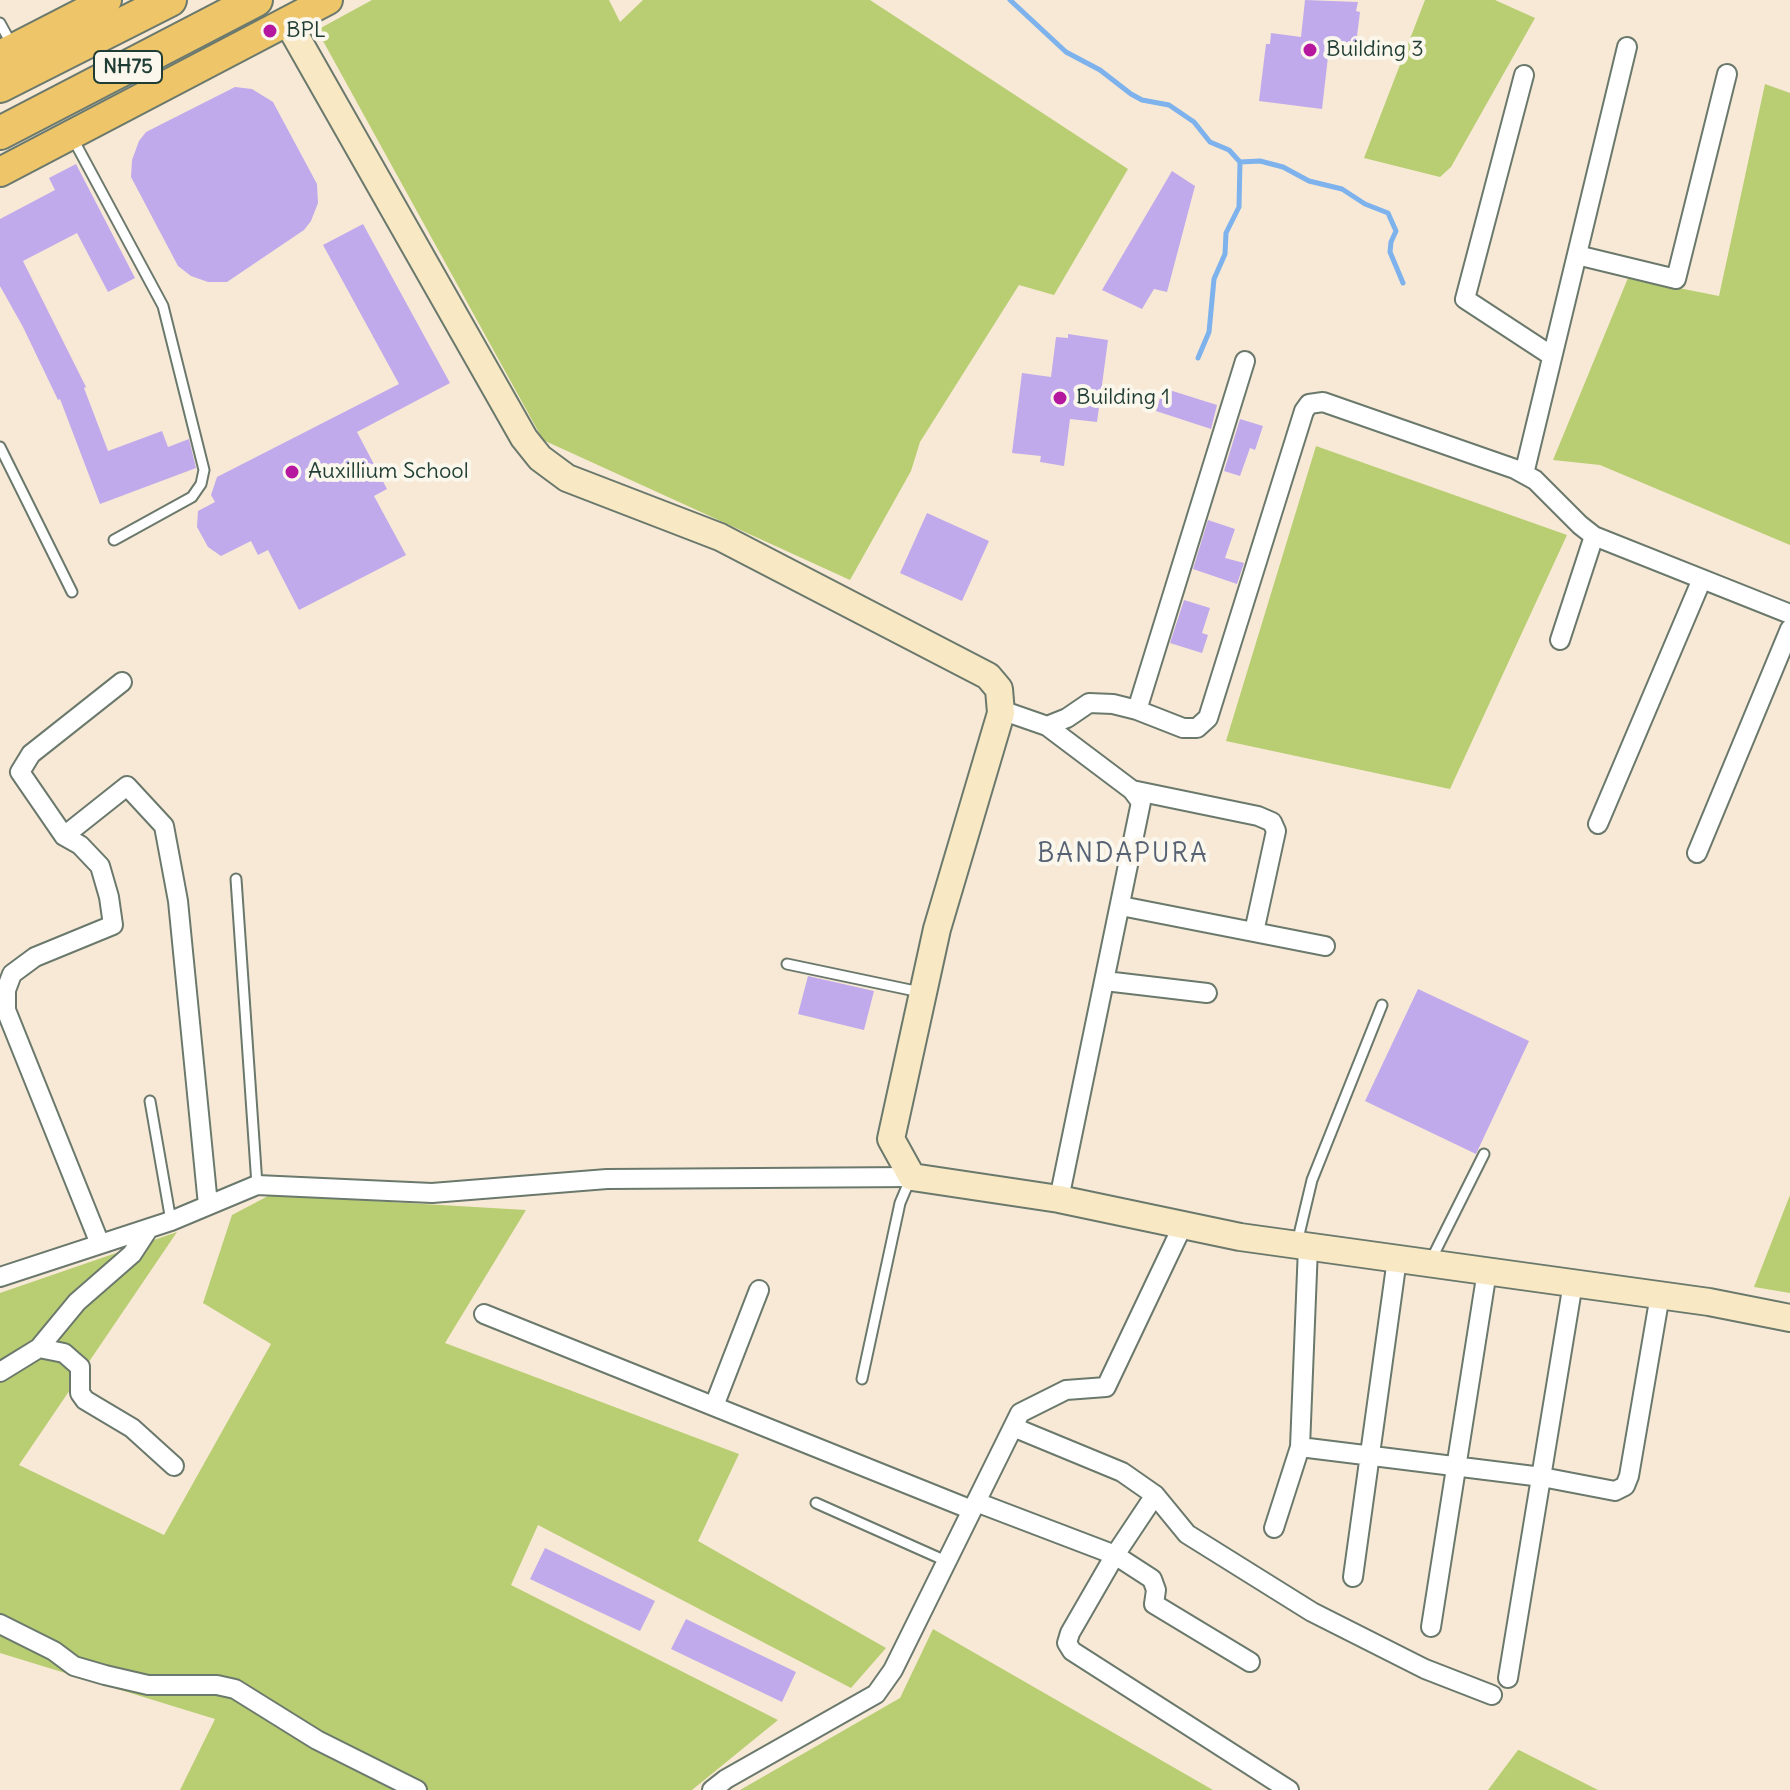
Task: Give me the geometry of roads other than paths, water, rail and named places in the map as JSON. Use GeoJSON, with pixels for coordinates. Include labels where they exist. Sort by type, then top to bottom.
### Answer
{"type":"FeatureCollection","features":[{"type":"Feature","properties":{"kind":"highway","name":"NH75"},"geometry":{"type":"LineString","coordinates":[[0,86],[170,0]]}},
{"type":"Feature","properties":{"kind":"highway","name":"NH75"},"geometry":{"type":"LineString","coordinates":[[0,133],[256,0]]}},
{"type":"Feature","properties":{"kind":"main road"},"geometry":{"type":"LineString","coordinates":[[0,172],[328,0]]}},
{"type":"Feature","properties":{"kind":"main road"},"geometry":{"type":"LineString","coordinates":[[7,52],[104,1]]}},
{"type":"Feature","properties":{"kind":"street"},"geometry":{"type":"LineString","coordinates":[[287,21],[524,438],[540,458],[567,478],[720,537],[988,676],[999,689],[1001,710],[937,929],[891,1139],[912,1177]]}},
{"type":"Feature","properties":{"kind":"street"},"geometry":{"type":"LineString","coordinates":[[1524,474],[1627,47]]}},
{"type":"Feature","properties":{"kind":"street"},"geometry":{"type":"LineString","coordinates":[[1577,255],[1676,279],[1727,74]]}},
{"type":"Feature","properties":{"kind":"street"},"geometry":{"type":"LineString","coordinates":[[1524,75],[1465,299],[1552,356]]}},
{"type":"Feature","properties":{"kind":"street"},"geometry":{"type":"LineString","coordinates":[[1137,710],[1245,361]]}},
{"type":"Feature","properties":{"kind":"street"},"geometry":{"type":"LineString","coordinates":[[1047,726],[1067,718],[1089,703],[1113,704],[1137,710],[1183,728],[1197,728],[1208,718],[1304,411],[1309,404],[1323,402],[1524,474],[1535,480],[1594,536],[1790,614]]}},
{"type":"Feature","properties":{"kind":"street"},"geometry":{"type":"LineString","coordinates":[[1560,640],[1594,536]]}},
{"type":"Feature","properties":{"kind":"street"},"geometry":{"type":"LineString","coordinates":[[1598,824],[1702,579]]}},
{"type":"Feature","properties":{"kind":"street"},"geometry":{"type":"LineString","coordinates":[[1697,853],[1790,629]]}},
{"type":"Feature","properties":{"kind":"street"},"geometry":{"type":"LineString","coordinates":[[100,1244],[6,1010],[6,990],[12,974],[35,957],[113,925],[100,866],[80,845],[64,836],[20,772],[31,754],[122,682]]}},
{"type":"Feature","properties":{"kind":"street"},"geometry":{"type":"LineString","coordinates":[[1001,710],[1047,726],[1132,790],[1141,802],[1059,1199]]}},
{"type":"Feature","properties":{"kind":"street"},"geometry":{"type":"LineString","coordinates":[[64,836],[127,786],[164,826],[178,901],[208,1205]]}},
{"type":"Feature","properties":{"kind":"street"},"geometry":{"type":"LineString","coordinates":[[1132,790],[1258,816],[1272,822],[1276,831],[1254,932]]}},
{"type":"Feature","properties":{"kind":"street"},"geometry":{"type":"LineString","coordinates":[[1121,906],[1325,946]]}},
{"type":"Feature","properties":{"kind":"street"},"geometry":{"type":"LineString","coordinates":[[1105,981],[1207,993]]}},
{"type":"Feature","properties":{"kind":"street"},"geometry":{"type":"LineString","coordinates":[[0,1277],[171,1221],[257,1185],[432,1193],[607,1179],[912,1177],[1059,1199],[1240,1237],[1660,1295],[1790,1318]]}},
{"type":"Feature","properties":{"kind":"street"},"geometry":{"type":"LineString","coordinates":[[712,1790],[726,1779],[876,1694],[893,1670],[1020,1413],[1066,1390],[1106,1387],[1183,1225]]}},
{"type":"Feature","properties":{"kind":"street"},"geometry":{"type":"LineString","coordinates":[[0,1372],[39,1348],[77,1302],[132,1254],[149,1228]]}},
{"type":"Feature","properties":{"kind":"street"},"geometry":{"type":"LineString","coordinates":[[1274,1528],[1300,1447],[1302,1246]]}},
{"type":"Feature","properties":{"kind":"street"},"geometry":{"type":"LineString","coordinates":[[1353,1577],[1397,1259]]}},
{"type":"Feature","properties":{"kind":"street"},"geometry":{"type":"LineString","coordinates":[[1431,1627],[1487,1271]]}},
{"type":"Feature","properties":{"kind":"street"},"geometry":{"type":"LineString","coordinates":[[1508,1678],[1573,1283]]}},
{"type":"Feature","properties":{"kind":"street"},"geometry":{"type":"LineString","coordinates":[[714,1406],[759,1290]]}},
{"type":"Feature","properties":{"kind":"street"},"geometry":{"type":"LineString","coordinates":[[1300,1447],[1542,1477],[1615,1491],[1625,1486],[1660,1295]]}},
{"type":"Feature","properties":{"kind":"street"},"geometry":{"type":"LineString","coordinates":[[484,1314],[974,1506],[1115,1555],[1152,1579],[1156,1590],[1154,1604],[1250,1662]]}},
{"type":"Feature","properties":{"kind":"street"},"geometry":{"type":"LineString","coordinates":[[39,1348],[54,1349],[75,1361],[80,1367],[80,1389],[85,1400],[132,1428],[174,1466]]}},
{"type":"Feature","properties":{"kind":"street"},"geometry":{"type":"LineString","coordinates":[[1013,1427],[1122,1472],[1155,1495],[1187,1534],[1312,1612],[1425,1669],[1492,1695]]}},
{"type":"Feature","properties":{"kind":"street"},"geometry":{"type":"LineString","coordinates":[[1155,1495],[1115,1555],[1067,1643],[1072,1651],[1289,1790]]}},
{"type":"Feature","properties":{"kind":"street"},"geometry":{"type":"LineString","coordinates":[[0,1624],[54,1651],[74,1666],[105,1675],[148,1685],[217,1685],[235,1689],[317,1740],[417,1790]]}},
{"type":"Feature","properties":{"kind":"lane"},"geometry":{"type":"LineString","coordinates":[[0,23],[7,52]]}},
{"type":"Feature","properties":{"kind":"lane"},"geometry":{"type":"LineString","coordinates":[[71,135],[163,306],[204,470],[201,484],[192,497],[114,540]]}},
{"type":"Feature","properties":{"kind":"lane"},"geometry":{"type":"LineString","coordinates":[[0,447],[72,592]]}},
{"type":"Feature","properties":{"kind":"lane"},"geometry":{"type":"LineString","coordinates":[[236,879],[257,1185]]}},
{"type":"Feature","properties":{"kind":"lane"},"geometry":{"type":"LineString","coordinates":[[787,964],[923,993]]}},
{"type":"Feature","properties":{"kind":"lane"},"geometry":{"type":"LineString","coordinates":[[1302,1246],[1312,1180],[1382,1005]]}},
{"type":"Feature","properties":{"kind":"lane"},"geometry":{"type":"LineString","coordinates":[[150,1101],[171,1221]]}},
{"type":"Feature","properties":{"kind":"lane"},"geometry":{"type":"LineString","coordinates":[[1430,1263],[1484,1154]]}},
{"type":"Feature","properties":{"kind":"lane"},"geometry":{"type":"LineString","coordinates":[[862,1379],[900,1203],[912,1177]]}},
{"type":"Feature","properties":{"kind":"lane"},"geometry":{"type":"LineString","coordinates":[[816,1503],[946,1561]]}},
{"type":"Feature","properties":{"kind":"waterway"},"geometry":{"type":"LineString","coordinates":[[1010,0],[1066,52],[1100,70],[1142,100],[1169,105],[1194,122],[1210,142],[1229,150],[1240,162],[1239,207],[1226,233],[1225,254],[1214,279],[1209,332],[1198,358]]}},
{"type":"Feature","properties":{"kind":"waterway"},"geometry":{"type":"LineString","coordinates":[[1240,162],[1260,161],[1283,167],[1309,181],[1342,189],[1365,204],[1388,213],[1396,231],[1390,252],[1403,283]]}},
{"type":"Feature","properties":{"kind":"place","name":"BPL"},"geometry":{"type":"Point","coordinates":[270,31]}},
{"type":"Feature","properties":{"kind":"place","name":"Building 3"},"geometry":{"type":"Point","coordinates":[1310,50]}},
{"type":"Feature","properties":{"kind":"place","name":"Building 1"},"geometry":{"type":"Point","coordinates":[1060,398]}},
{"type":"Feature","properties":{"kind":"place","name":"Auxillium School"},"geometry":{"type":"Point","coordinates":[292,472]}},
{"type":"Feature","properties":{"kind":"district","name":"BANDAPURA"},"geometry":{"type":"Point","coordinates":[1123,855]}}]}
